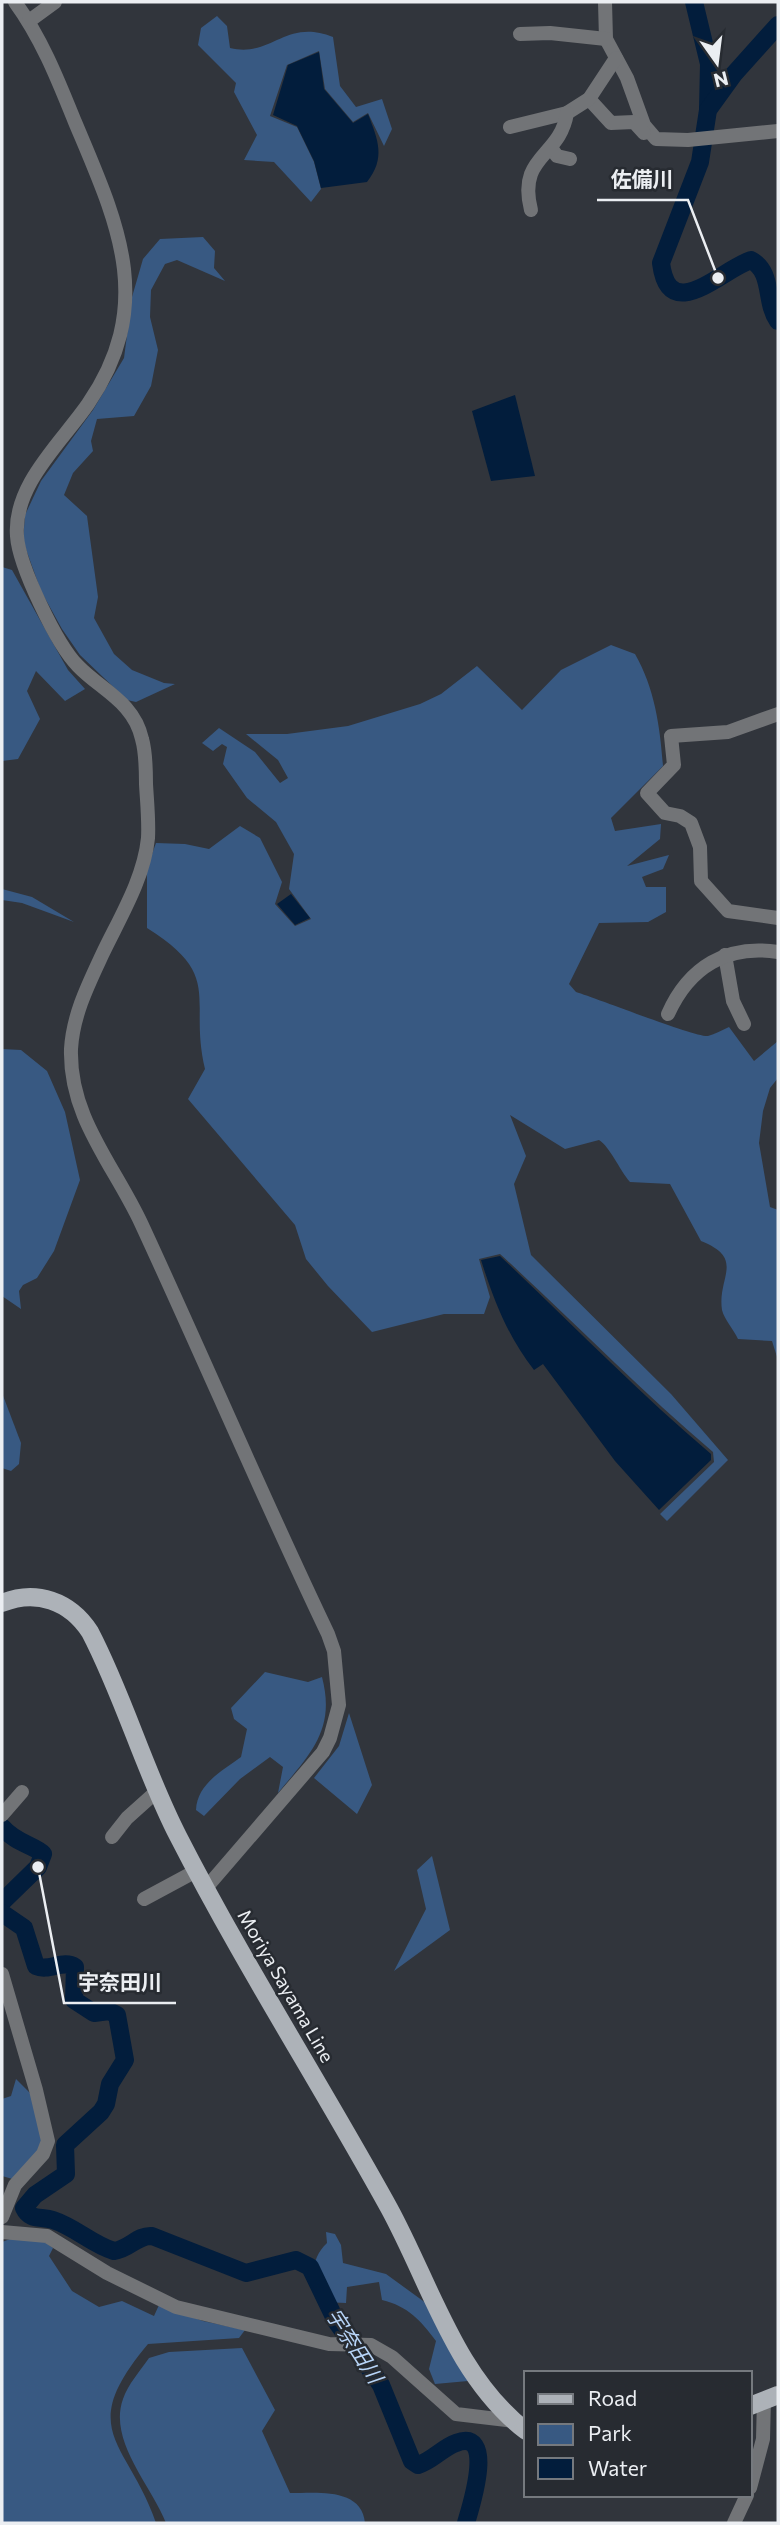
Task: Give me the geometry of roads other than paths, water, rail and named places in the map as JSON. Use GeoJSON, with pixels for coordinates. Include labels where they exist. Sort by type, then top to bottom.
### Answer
{"type":"FeatureCollection","features":[{"type":"Feature","properties":{"kind":"main road","name":"Moriya Sayama Line"},"geometry":{"type":"LineString","coordinates":[[2,1601],[29,1596],[47,1599],[65,1607],[85,1625],[96,1644],[156,1792],[196,1871],[390,2210],[471,2372],[489,2398],[520,2426]]}},
{"type":"Feature","properties":{"kind":"street"},"geometry":{"type":"LineString","coordinates":[[15,2],[47,53],[112,209],[122,243],[126,281],[119,335],[106,372],[90,401],[30,483],[17,515],[16,529],[26,570],[64,647],[80,668],[129,710],[142,738],[145,758],[148,818],[146,852],[76,1018],[71,1049],[74,1085],[86,1126],[141,1223],[328,1634],[334,1651],[338,1690],[336,1722],[323,1752],[206,1888]]}},
{"type":"Feature","properties":{"kind":"street"},"geometry":{"type":"LineString","coordinates":[[29,21],[55,2]]}},
{"type":"Feature","properties":{"kind":"street"},"geometry":{"type":"LineString","coordinates":[[605,2],[606,39],[650,133]]}},
{"type":"Feature","properties":{"kind":"street"},"geometry":{"type":"LineString","coordinates":[[520,34],[550,33],[606,39]]}},
{"type":"Feature","properties":{"kind":"street"},"geometry":{"type":"LineString","coordinates":[[510,127],[568,113],[589,99],[616,58]]}},
{"type":"Feature","properties":{"kind":"street"},"geometry":{"type":"LineString","coordinates":[[589,99],[611,123],[630,121],[643,133],[650,133],[664,142],[778,131]]}},
{"type":"Feature","properties":{"kind":"street"},"geometry":{"type":"LineString","coordinates":[[531,210],[530,172],[535,162],[559,138],[568,113]]}},
{"type":"Feature","properties":{"kind":"street"},"geometry":{"type":"LineString","coordinates":[[551,148],[557,156],[570,159]]}},
{"type":"Feature","properties":{"kind":"street"},"geometry":{"type":"LineString","coordinates":[[778,714],[728,732],[671,736],[674,765],[647,793],[665,813],[680,816],[691,823],[700,847],[701,881],[723,907],[729,911],[778,918]]}},
{"type":"Feature","properties":{"kind":"street"},"geometry":{"type":"LineString","coordinates":[[668,1014],[678,993],[694,975],[725,955],[759,949],[778,952]]}},
{"type":"Feature","properties":{"kind":"street"},"geometry":{"type":"LineString","coordinates":[[725,955],[733,1001],[744,1024]]}},
{"type":"Feature","properties":{"kind":"street"},"geometry":{"type":"LineString","coordinates":[[2,1815],[22,1792]]}},
{"type":"Feature","properties":{"kind":"street"},"geometry":{"type":"LineString","coordinates":[[112,1837],[127,1818],[156,1792]]}},
{"type":"Feature","properties":{"kind":"street"},"geometry":{"type":"LineString","coordinates":[[144,1899],[196,1871]]}},
{"type":"Feature","properties":{"kind":"street"},"geometry":{"type":"LineString","coordinates":[[2,1974],[48,2141],[43,2154],[15,2185],[2,2217]]}},
{"type":"Feature","properties":{"kind":"street"},"geometry":{"type":"LineString","coordinates":[[2,2232],[47,2236],[139,2291],[176,2307],[218,2319],[345,2346],[371,2345],[392,2357],[456,2414],[520,2426]]}},
{"type":"Feature","properties":{"kind":"street"},"geometry":{"type":"LineString","coordinates":[[752,2480],[763,2439],[764,2400]]}},
{"type":"Feature","properties":{"kind":"street"},"geometry":{"type":"LineString","coordinates":[[734,2523],[746,2497]]}},
{"type":"Feature","properties":{"kind":"water"},"geometry":{"type":"Polygon","coordinates":[[[319,52],[324,89],[353,123],[368,114],[372,123],[378,157],[377,165],[367,182],[321,188],[314,161],[297,126],[273,115],[288,65],[319,52]]]}},
{"type":"Feature","properties":{"kind":"water"},"geometry":{"type":"Polygon","coordinates":[[[515,395],[535,476],[491,481],[472,411],[515,395]]]}},
{"type":"Feature","properties":{"kind":"water"},"geometry":{"type":"Polygon","coordinates":[[[291,894],[310,918],[295,925],[277,904],[291,894]]]}},
{"type":"Feature","properties":{"kind":"water"},"geometry":{"type":"Polygon","coordinates":[[[500,1256],[631,1382],[711,1454],[711,1460],[659,1510],[615,1461],[543,1364],[534,1370],[517,1345],[497,1304],[481,1260],[500,1256]]]}},
{"type":"Feature","properties":{"kind":"waterway"},"geometry":{"type":"LineString","coordinates":[[694,2],[709,64],[708,110]]}},
{"type":"Feature","properties":{"kind":"waterway"},"geometry":{"type":"LineString","coordinates":[[778,25],[734,74],[708,110],[700,162],[661,263],[666,281],[674,291],[685,292],[698,289],[751,260],[763,272],[778,321]]}},
{"type":"Feature","properties":{"kind":"waterway","name":"宇奈田川"},"geometry":{"type":"LineString","coordinates":[[2,1827],[13,1837],[43,1854],[38,1867],[2,1902]]}},
{"type":"Feature","properties":{"kind":"waterway","name":"宇奈田川"},"geometry":{"type":"LineString","coordinates":[[2,1913],[24,1928],[36,1966],[46,1968],[66,1964],[75,1967],[74,2000],[94,2013],[109,2011],[117,2015],[125,2060],[110,2084],[106,2104],[101,2112],[65,2145],[66,2174],[35,2195],[24,2208],[26,2212],[61,2223],[114,2251],[152,2236],[246,2273],[296,2260],[310,2267],[336,2321],[381,2385],[412,2461],[418,2465],[423,2463],[456,2443],[468,2441],[475,2447],[478,2472],[466,2523]]}},
{"type":"Feature","properties":{"kind":"place","name":"佐備川"},"geometry":{"type":"Point","coordinates":[718,278]}},
{"type":"Feature","properties":{"kind":"place","name":"宇奈田川"},"geometry":{"type":"Point","coordinates":[38,1867]}}]}
